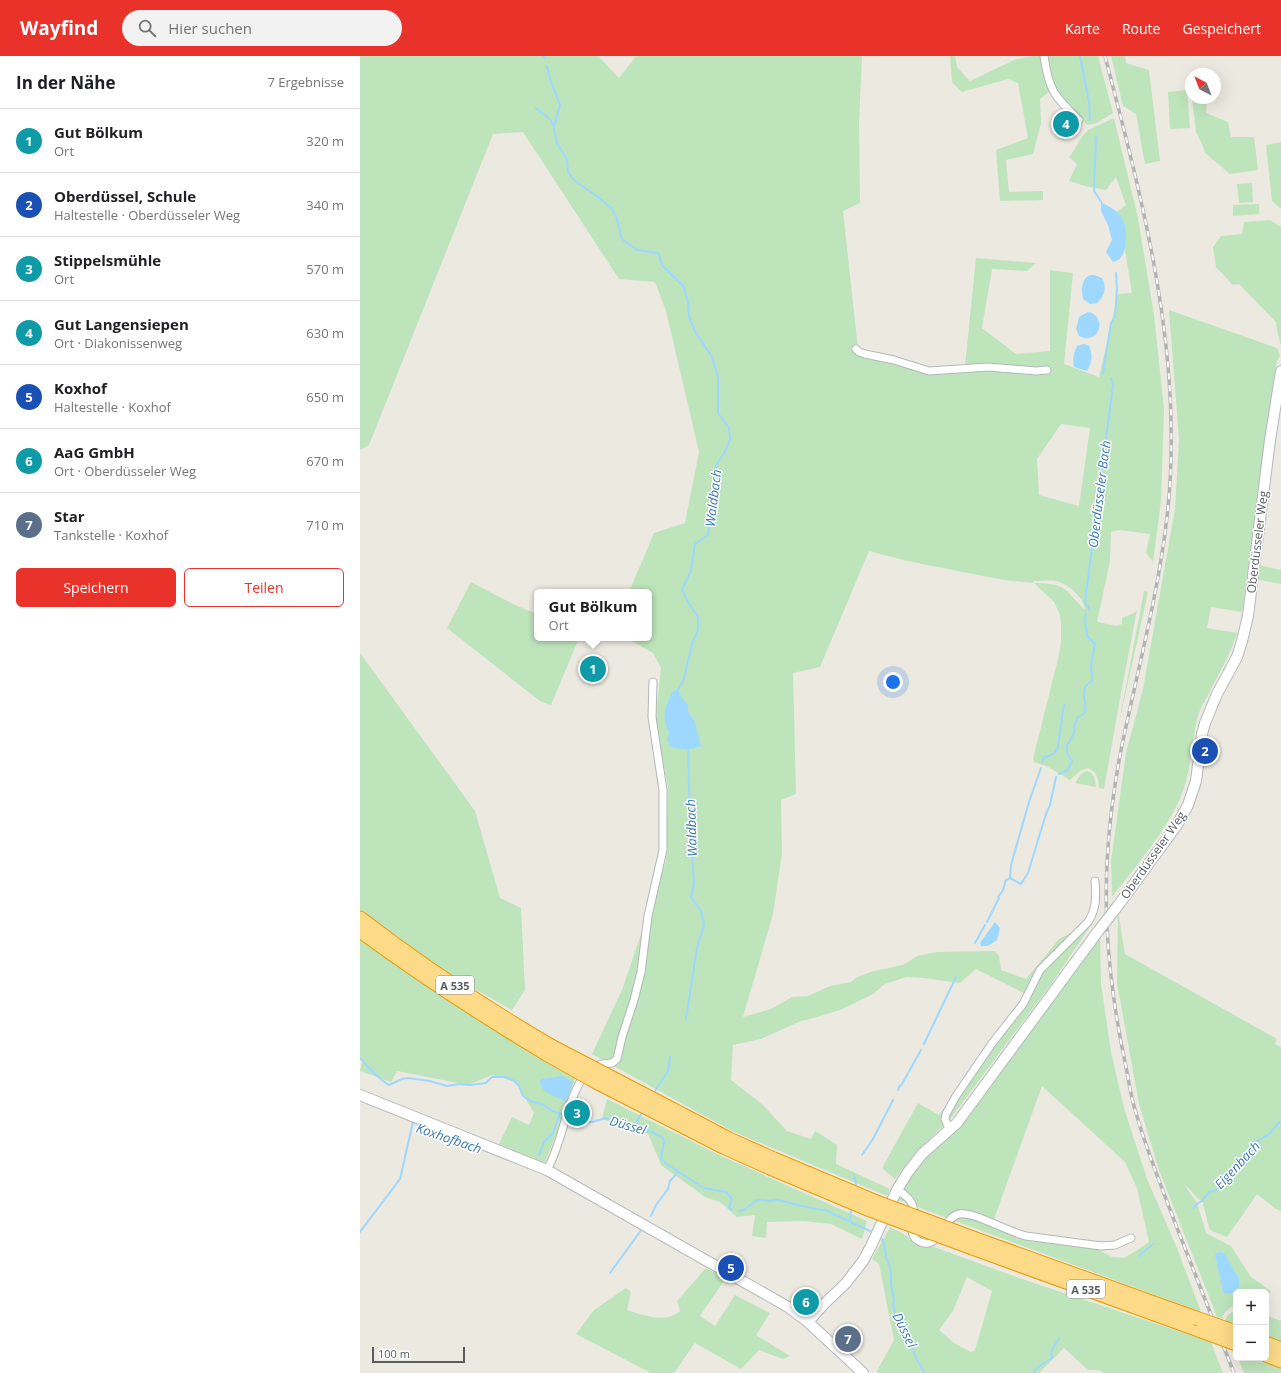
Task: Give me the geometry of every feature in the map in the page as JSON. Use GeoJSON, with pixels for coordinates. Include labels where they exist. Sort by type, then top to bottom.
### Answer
{"type":"FeatureCollection","features":[{"type":"Feature","properties":{"kind":"highway","name":"A 535"},"geometry":{"type":"LineString","coordinates":[[360,918],[390,941],[501,1015],[596,1082],[690,1125],[729,1139],[772,1163],[874,1201],[974,1243],[1233,1343]]}},
{"type":"Feature","properties":{"kind":"highway","name":"A 535"},"geometry":{"type":"LineString","coordinates":[[360,931],[435,985],[488,1019],[551,1051]]}},
{"type":"Feature","properties":{"kind":"highway","name":"A 535"},"geometry":{"type":"LineString","coordinates":[[974,1243],[1233,1331]]}},
{"type":"Feature","properties":{"kind":"highway"},"geometry":{"type":"LineString","coordinates":[[1269,1344],[1281,1349]]}},
{"type":"Feature","properties":{"kind":"highway"},"geometry":{"type":"LineString","coordinates":[[1269,1356],[1281,1361]]}},
{"type":"Feature","properties":{"kind":"street"},"geometry":{"type":"LineString","coordinates":[[1044,56],[1047,76],[1051,88],[1056,97],[1079,120]]}},
{"type":"Feature","properties":{"kind":"street"},"geometry":{"type":"LineString","coordinates":[[856,349],[865,354],[894,360],[929,371],[988,367],[1036,371],[1047,370]]}},
{"type":"Feature","properties":{"kind":"street","name":"Oberdüsseler Weg"},"geometry":{"type":"LineString","coordinates":[[808,1322],[846,1283],[863,1261],[872,1246],[897,1190],[908,1172],[922,1154],[951,1129],[967,1110],[1174,830],[1186,810],[1196,781],[1202,734],[1206,717],[1235,661],[1248,616],[1270,440],[1281,371]]}},
{"type":"Feature","properties":{"kind":"street"},"geometry":{"type":"LineString","coordinates":[[547,1170],[553,1158],[573,1094],[587,1070],[595,1065],[612,1063],[616,1061],[641,972],[648,916],[664,842],[663,790],[652,717],[653,682]]}},
{"type":"Feature","properties":{"kind":"street"},"geometry":{"type":"LineString","coordinates":[[951,1129],[945,1120],[946,1114],[960,1090],[993,1042],[1023,1004],[1040,970],[1088,922],[1091,917],[1096,901],[1094,880]]}},
{"type":"Feature","properties":{"kind":"street"},"geometry":{"type":"LineString","coordinates":[[360,1095],[547,1170],[788,1307],[808,1322],[863,1373]]}},
{"type":"Feature","properties":{"kind":"street"},"geometry":{"type":"LineString","coordinates":[[897,1190],[911,1202],[913,1207],[912,1234],[917,1240],[927,1243],[934,1241],[938,1237],[954,1215],[960,1214],[973,1216],[1016,1234],[1101,1246],[1115,1245],[1131,1238]]}},
{"type":"Feature","properties":{"kind":"green space"},"geometry":{"type":"Polygon","coordinates":[[[360,56],[598,56],[619,78],[636,56],[862,56],[859,123],[860,203],[843,211],[858,349],[924,369],[965,366],[976,258],[1036,263],[1027,271],[992,269],[982,328],[1016,354],[1050,351],[1050,270],[1073,273],[1064,364],[1099,377],[1118,294],[1132,293],[1125,250],[1116,212],[1126,205],[1116,177],[1106,190],[1069,181],[1077,164],[1069,157],[1082,136],[1088,130],[1114,118],[1138,218],[1154,315],[1164,409],[1161,501],[1153,562],[1146,553],[1150,534],[1119,530],[1111,532],[1110,561],[1097,622],[1117,626],[1122,624],[1122,618],[1134,613],[1137,610],[1104,789],[1099,788],[1096,774],[1088,768],[1080,771],[1070,780],[1048,767],[1034,762],[1033,759],[1058,659],[1061,643],[1061,624],[1060,615],[1054,602],[1034,583],[1004,580],[907,561],[869,551],[820,667],[793,673],[796,794],[781,800],[782,853],[773,914],[743,1017],[771,1009],[792,997],[808,996],[830,986],[851,982],[857,977],[874,971],[905,964],[917,956],[937,952],[995,951],[999,956],[1001,970],[1026,979],[1059,939],[1094,921],[1051,984],[951,1118],[913,1155],[895,1179],[882,1168],[918,1103],[939,1115],[1031,998],[976,969],[960,983],[906,977],[885,984],[873,994],[840,1010],[801,1021],[761,1039],[733,1045],[731,1080],[763,1105],[787,1131],[811,1139],[815,1131],[837,1145],[836,1164],[890,1189],[887,1196],[732,1131],[592,1054],[622,990],[666,861],[668,787],[660,748],[653,745],[661,668],[653,653],[631,641],[652,641],[652,589],[630,589],[654,533],[685,523],[699,452],[666,311],[655,282],[619,279],[523,132],[493,134],[369,445],[360,450],[360,56]],[[1061,424],[1037,459],[1039,495],[1079,506],[1090,428],[1061,424]],[[1033,581],[1034,583],[1059,586],[1068,592],[1085,610],[1079,596],[1065,585],[1056,581],[1033,581]]]}},
{"type":"Feature","properties":{"kind":"green space"},"geometry":{"type":"Polygon","coordinates":[[[950,56],[955,56],[957,67],[970,81],[1014,60],[1032,56],[1098,56],[1113,113],[1097,123],[1087,125],[1054,88],[1040,99],[1041,123],[1033,154],[1006,160],[1009,192],[1043,191],[1043,200],[1000,201],[996,150],[1028,138],[1018,83],[1008,79],[962,92],[952,82],[950,56]]]}},
{"type":"Feature","properties":{"kind":"green space"},"geometry":{"type":"Polygon","coordinates":[[[1111,56],[1125,56],[1126,63],[1149,70],[1160,161],[1145,164],[1136,114],[1123,106],[1111,56]]]}},
{"type":"Feature","properties":{"kind":"green space"},"geometry":{"type":"Polygon","coordinates":[[[1185,90],[1185,104],[1188,104],[1190,128],[1170,129],[1168,92],[1185,90]]]}},
{"type":"Feature","properties":{"kind":"green space"},"geometry":{"type":"Polygon","coordinates":[[[1193,104],[1207,104],[1206,113],[1228,122],[1231,137],[1254,137],[1258,170],[1230,174],[1205,153],[1196,132],[1193,104]]]}},
{"type":"Feature","properties":{"kind":"green space"},"geometry":{"type":"Polygon","coordinates":[[[1281,142],[1281,209],[1272,201],[1266,145],[1281,142]]]}},
{"type":"Feature","properties":{"kind":"green space"},"geometry":{"type":"Polygon","coordinates":[[[1252,183],[1253,202],[1239,203],[1237,184],[1252,183]]]}},
{"type":"Feature","properties":{"kind":"green space"},"geometry":{"type":"Polygon","coordinates":[[[1259,204],[1259,214],[1233,216],[1233,205],[1259,204]]]}},
{"type":"Feature","properties":{"kind":"green space"},"geometry":{"type":"Polygon","coordinates":[[[1270,220],[1281,227],[1281,346],[1276,322],[1239,284],[1233,285],[1216,267],[1213,247],[1221,236],[1242,234],[1244,222],[1270,220]]]}},
{"type":"Feature","properties":{"kind":"green space"},"geometry":{"type":"Polygon","coordinates":[[[1169,310],[1277,348],[1280,356],[1277,361],[1274,376],[1242,612],[1211,607],[1207,628],[1237,633],[1226,661],[1200,710],[1195,728],[1186,782],[1173,812],[1144,856],[1112,897],[1111,861],[1126,753],[1143,689],[1175,509],[1179,439],[1169,310]]]}},
{"type":"Feature","properties":{"kind":"green space"},"geometry":{"type":"Polygon","coordinates":[[[1258,565],[1281,570],[1281,584],[1256,579],[1258,565]]]}},
{"type":"Feature","properties":{"kind":"green space"},"geometry":{"type":"Polygon","coordinates":[[[471,582],[515,605],[534,613],[534,641],[578,641],[551,705],[540,701],[447,628],[471,582]]]}},
{"type":"Feature","properties":{"kind":"green space"},"geometry":{"type":"Polygon","coordinates":[[[1144,591],[1148,592],[1119,723],[1144,591]]]}},
{"type":"Feature","properties":{"kind":"green space"},"geometry":{"type":"Polygon","coordinates":[[[360,653],[475,811],[500,898],[521,908],[525,990],[512,1010],[443,971],[360,911],[360,653]]]}},
{"type":"Feature","properties":{"kind":"green space"},"geometry":{"type":"Polygon","coordinates":[[[1086,771],[1093,775],[1096,787],[1075,783],[1081,774],[1086,771]]]}},
{"type":"Feature","properties":{"kind":"green space"},"geometry":{"type":"Polygon","coordinates":[[[1118,911],[1125,954],[1277,1039],[1275,1044],[1281,1047],[1281,1211],[1276,1209],[1257,1194],[1227,1237],[1212,1231],[1209,1228],[1203,1203],[1183,1183],[1197,1203],[1206,1233],[1231,1246],[1251,1277],[1268,1289],[1233,1289],[1233,1306],[1227,1310],[1222,1319],[1217,1317],[1159,1170],[1139,1104],[1117,983],[1118,911]]]}},
{"type":"Feature","properties":{"kind":"green space"},"geometry":{"type":"Polygon","coordinates":[[[1100,937],[1101,984],[1111,1052],[1124,1108],[1147,1179],[1177,1248],[1201,1312],[896,1199],[923,1161],[955,1132],[1100,937]],[[1042,1086],[993,1222],[962,1215],[1018,1235],[1095,1248],[1112,1257],[1124,1258],[1149,1242],[1137,1188],[1125,1162],[1042,1086]]]}},
{"type":"Feature","properties":{"kind":"green space"},"geometry":{"type":"Polygon","coordinates":[[[360,938],[526,1051],[575,1079],[563,1119],[544,1164],[499,1144],[512,1117],[529,1125],[534,1113],[516,1082],[492,1075],[468,1085],[397,1071],[391,1082],[360,1071],[363,1059],[360,1057],[360,938]]]}},
{"type":"Feature","properties":{"kind":"green space"},"geometry":{"type":"Polygon","coordinates":[[[607,1099],[719,1155],[867,1221],[862,1239],[831,1224],[804,1221],[767,1222],[766,1238],[752,1236],[755,1215],[737,1217],[720,1202],[705,1197],[661,1165],[648,1134],[602,1119],[607,1099]]]}},
{"type":"Feature","properties":{"kind":"green space"},"geometry":{"type":"Polygon","coordinates":[[[890,1227],[909,1238],[917,1246],[923,1248],[934,1247],[1019,1278],[1211,1342],[1223,1373],[1103,1373],[1100,1370],[1088,1370],[1064,1348],[1039,1373],[878,1373],[877,1371],[894,1340],[879,1264],[872,1259],[890,1227]],[[967,1277],[953,1311],[939,1330],[954,1343],[971,1352],[975,1350],[992,1291],[967,1277]]]}},
{"type":"Feature","properties":{"kind":"green space"},"geometry":{"type":"Polygon","coordinates":[[[706,1268],[725,1279],[700,1316],[715,1326],[735,1295],[770,1313],[756,1335],[790,1356],[783,1359],[759,1350],[741,1369],[695,1343],[674,1373],[651,1373],[576,1334],[594,1310],[626,1288],[631,1292],[627,1310],[661,1318],[674,1315],[680,1311],[677,1301],[706,1268]]]}},
{"type":"Feature","properties":{"kind":"green space"},"geometry":{"type":"Polygon","coordinates":[[[1233,1311],[1233,1324],[1225,1321],[1227,1316],[1233,1311]]]}},
{"type":"Feature","properties":{"kind":"green space"},"geometry":{"type":"Polygon","coordinates":[[[1269,1316],[1281,1321],[1281,1343],[1269,1338],[1269,1316]]]}},
{"type":"Feature","properties":{"kind":"green space"},"geometry":{"type":"Polygon","coordinates":[[[1239,1361],[1261,1361],[1281,1369],[1281,1373],[1244,1373],[1239,1361]]]}},
{"type":"Feature","properties":{"kind":"water"},"geometry":{"type":"Polygon","coordinates":[[[1101,203],[1111,207],[1122,217],[1125,228],[1126,239],[1123,254],[1120,259],[1113,262],[1106,252],[1112,240],[1108,225],[1101,211],[1101,203]]]}},
{"type":"Feature","properties":{"kind":"water"},"geometry":{"type":"Polygon","coordinates":[[[1090,275],[1102,278],[1105,288],[1100,300],[1097,303],[1090,304],[1083,299],[1082,289],[1083,282],[1090,275]]]}},
{"type":"Feature","properties":{"kind":"water"},"geometry":{"type":"Polygon","coordinates":[[[1088,312],[1093,314],[1099,321],[1099,329],[1094,336],[1087,338],[1079,336],[1076,329],[1079,317],[1088,312]]]}},
{"type":"Feature","properties":{"kind":"water"},"geometry":{"type":"Polygon","coordinates":[[[1084,344],[1089,346],[1091,356],[1091,362],[1087,371],[1074,367],[1073,364],[1077,346],[1084,344]]]}},
{"type":"Feature","properties":{"kind":"water"},"geometry":{"type":"Polygon","coordinates":[[[678,690],[688,705],[688,711],[695,722],[701,746],[688,750],[671,747],[667,740],[669,732],[665,721],[666,707],[672,692],[678,690]]]}},
{"type":"Feature","properties":{"kind":"water"},"geometry":{"type":"Polygon","coordinates":[[[995,922],[1000,928],[997,940],[988,946],[981,946],[980,943],[995,922]]]}},
{"type":"Feature","properties":{"kind":"water"},"geometry":{"type":"Polygon","coordinates":[[[563,1076],[573,1082],[568,1098],[564,1101],[543,1089],[539,1081],[542,1079],[563,1076]]]}},
{"type":"Feature","properties":{"kind":"water"},"geometry":{"type":"Polygon","coordinates":[[[1221,1252],[1225,1254],[1239,1279],[1239,1286],[1237,1289],[1233,1289],[1233,1293],[1225,1294],[1223,1291],[1215,1255],[1221,1252]]]}},
{"type":"Feature","properties":{"kind":"waterway","name":"Oberdüsseler Bach"},"geometry":{"type":"LineString","coordinates":[[1080,56],[1089,102],[1090,120]]}},
{"type":"Feature","properties":{"kind":"waterway","name":"Waldbach"},"geometry":{"type":"LineString","coordinates":[[547,66],[551,82],[560,105],[554,126],[555,135],[557,143],[567,160],[568,172],[575,181],[611,208],[616,216],[622,239],[637,250],[658,253],[662,265],[684,287],[688,303],[689,317],[696,333],[712,357],[718,378],[718,413],[729,428],[730,440],[717,464],[715,473],[717,481],[711,493],[712,506],[708,535],[695,544],[691,571],[682,589],[688,602],[698,617],[698,630],[692,644],[684,679],[678,692]]}},
{"type":"Feature","properties":{"kind":"waterway","name":"Waldbach"},"geometry":{"type":"LineString","coordinates":[[536,108],[551,120],[553,125]]}},
{"type":"Feature","properties":{"kind":"waterway","name":"Oberdüsseler Bach"},"geometry":{"type":"LineString","coordinates":[[1096,136],[1094,191],[1102,203]]}},
{"type":"Feature","properties":{"kind":"waterway","name":"Oberdüsseler Bach"},"geometry":{"type":"LineString","coordinates":[[1103,374],[1111,323],[1115,317],[1117,289],[1116,273]]}},
{"type":"Feature","properties":{"kind":"waterway","name":"Oberdüsseler Bach"},"geometry":{"type":"LineString","coordinates":[[1090,610],[1085,602],[1113,385],[1111,378]]}},
{"type":"Feature","properties":{"kind":"waterway","name":"Oberdüsseler Bach"},"geometry":{"type":"LineString","coordinates":[[1059,774],[1068,770],[1072,761],[1067,753],[1067,746],[1074,733],[1075,723],[1078,717],[1085,713],[1086,708],[1084,691],[1088,684],[1092,681],[1091,665],[1095,644],[1087,636],[1085,620],[1086,614]]}},
{"type":"Feature","properties":{"kind":"waterway"},"geometry":{"type":"LineString","coordinates":[[1042,763],[1044,757],[1053,754],[1058,747],[1064,704]]}},
{"type":"Feature","properties":{"kind":"waterway","name":"Waldbach"},"geometry":{"type":"LineString","coordinates":[[686,1019],[697,948],[704,925],[701,911],[691,897],[694,884],[690,825],[688,748]]}},
{"type":"Feature","properties":{"kind":"waterway"},"geometry":{"type":"LineString","coordinates":[[1010,878],[1011,865],[1029,802],[1041,768]]}},
{"type":"Feature","properties":{"kind":"waterway","name":"Oberdüsseler Bach"},"geometry":{"type":"LineString","coordinates":[[1010,878],[1021,884],[1028,873],[1050,805],[1056,777]]}},
{"type":"Feature","properties":{"kind":"waterway","name":"Oberdüsseler Bach"},"geometry":{"type":"LineString","coordinates":[[987,922],[999,898],[998,897],[1003,890],[1006,880],[1010,878]]}},
{"type":"Feature","properties":{"kind":"waterway","name":"Oberdüsseler Bach"},"geometry":{"type":"LineString","coordinates":[[975,943],[985,925]]}},
{"type":"Feature","properties":{"kind":"waterway","name":"Oberdüsseler Bach"},"geometry":{"type":"LineString","coordinates":[[924,1044],[956,977]]}},
{"type":"Feature","properties":{"kind":"waterway","name":"Oberdüsseler Bach"},"geometry":{"type":"LineString","coordinates":[[898,1090],[921,1050]]}},
{"type":"Feature","properties":{"kind":"waterway","name":"Waldbach"},"geometry":{"type":"LineString","coordinates":[[653,1094],[668,1071],[670,1057]]}},
{"type":"Feature","properties":{"kind":"waterway","name":"Düssel"},"geometry":{"type":"LineString","coordinates":[[360,1058],[385,1083],[389,1085],[408,1078],[430,1081],[447,1086],[486,1083],[492,1077],[506,1077],[514,1081],[519,1086],[523,1096],[530,1101],[542,1104],[552,1111],[585,1122],[592,1122],[606,1118],[614,1122],[652,1132],[663,1138],[664,1142],[661,1159],[665,1163],[704,1188],[726,1192],[732,1199],[729,1208],[732,1210]]}},
{"type":"Feature","properties":{"kind":"waterway","name":"Oberdüsseler Bach"},"geometry":{"type":"LineString","coordinates":[[862,1155],[873,1139],[893,1100]]}},
{"type":"Feature","properties":{"kind":"waterway","name":"Waldbach"},"geometry":{"type":"LineString","coordinates":[[638,1129],[637,1121],[643,1111]]}},
{"type":"Feature","properties":{"kind":"waterway","name":"Koxhofbach"},"geometry":{"type":"LineString","coordinates":[[539,1155],[544,1142],[553,1133],[560,1114]]}},
{"type":"Feature","properties":{"kind":"waterway","name":"Eigenbach"},"geometry":{"type":"LineString","coordinates":[[1193,1209],[1209,1192],[1217,1190],[1226,1175],[1245,1160],[1255,1142],[1268,1135],[1281,1121]]}},
{"type":"Feature","properties":{"kind":"waterway","name":"Koxhofbach"},"geometry":{"type":"LineString","coordinates":[[360,1232],[400,1179],[413,1122],[475,1146]]}},
{"type":"Feature","properties":{"kind":"waterway"},"geometry":{"type":"LineString","coordinates":[[651,1216],[656,1205],[668,1189],[670,1181],[678,1172]]}},
{"type":"Feature","properties":{"kind":"waterway","name":"Oberdüsseler Bach"},"geometry":{"type":"LineString","coordinates":[[854,1175],[856,1183],[855,1188]]}},
{"type":"Feature","properties":{"kind":"waterway","name":"Düssel"},"geometry":{"type":"LineString","coordinates":[[738,1211],[744,1210],[757,1200],[778,1200],[825,1210],[870,1231]]}},
{"type":"Feature","properties":{"kind":"waterway","name":"Oberdüsseler Bach"},"geometry":{"type":"LineString","coordinates":[[850,1221],[851,1208]]}},
{"type":"Feature","properties":{"kind":"waterway"},"geometry":{"type":"LineString","coordinates":[[610,1273],[642,1229]]}},
{"type":"Feature","properties":{"kind":"waterway","name":"Düssel"},"geometry":{"type":"LineString","coordinates":[[882,1239],[891,1271],[891,1284],[895,1314],[905,1326],[917,1360],[925,1373]]}},
{"type":"Feature","properties":{"kind":"waterway","name":"Eigenbach"},"geometry":{"type":"LineString","coordinates":[[1139,1256],[1153,1244]]}},
{"type":"Feature","properties":{"kind":"waterway","name":"Eigenbach"},"geometry":{"type":"LineString","coordinates":[[1033,1373],[1038,1367],[1052,1358],[1051,1352],[1059,1338]]}},
{"type":"Feature","properties":{"kind":"railway"},"geometry":{"type":"LineString","coordinates":[[1105,56],[1134,169],[1147,226],[1157,284],[1166,342],[1170,400],[1171,458],[1167,517],[1158,576],[1147,634],[1121,750],[1111,816],[1106,881],[1109,961],[1119,1032],[1131,1096],[1140,1128],[1177,1228],[1234,1373]]}},
{"type":"Feature","properties":{"kind":"place","name":"Gut Langensiepen"},"geometry":{"type":"Point","coordinates":[1066,124]}},
{"type":"Feature","properties":{"kind":"place","name":"Gut Bölkum"},"geometry":{"type":"Point","coordinates":[593,669]}},
{"type":"Feature","properties":{"kind":"place","name":"Oberdüssel, Schule"},"geometry":{"type":"Point","coordinates":[1205,751]}},
{"type":"Feature","properties":{"kind":"place","name":"Stippelsmühle"},"geometry":{"type":"Point","coordinates":[577,1113]}},
{"type":"Feature","properties":{"kind":"place","name":"Koxhof"},"geometry":{"type":"Point","coordinates":[731,1268]}},
{"type":"Feature","properties":{"kind":"place","name":"AaG GmbH"},"geometry":{"type":"Point","coordinates":[806,1302]}},
{"type":"Feature","properties":{"kind":"place","name":"Star"},"geometry":{"type":"Point","coordinates":[848,1339]}}]}
